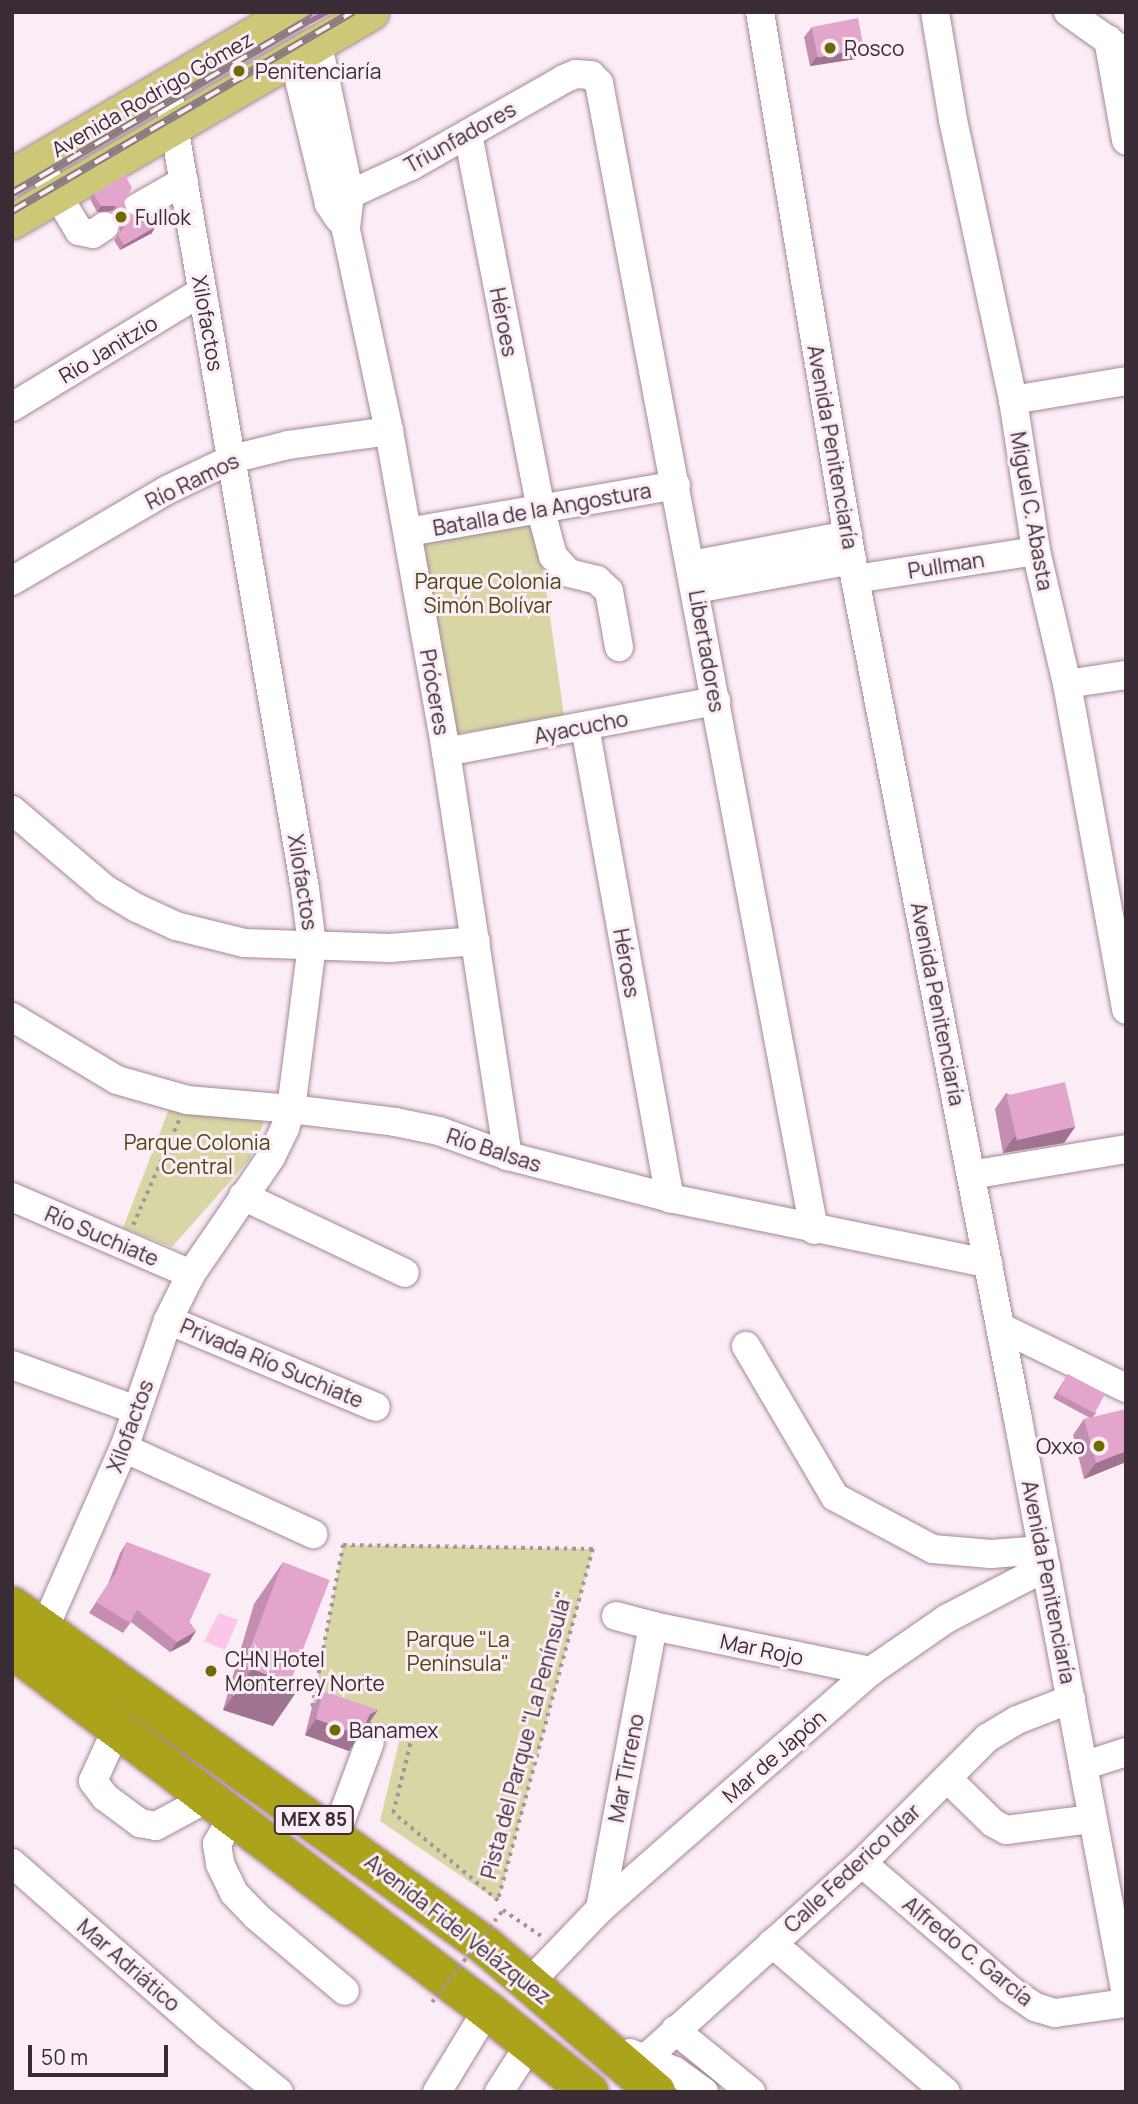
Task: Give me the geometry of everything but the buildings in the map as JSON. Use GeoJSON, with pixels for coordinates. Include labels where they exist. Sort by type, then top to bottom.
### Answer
{"type":"FeatureCollection","features":[{"type":"Feature","properties":{"kind":"highway","name":"Avenida Fidel Velázquez"},"geometry":{"type":"LineString","coordinates":[[12,1606],[335,1836],[530,1982],[606,2047],[651,2075]]}},
{"type":"Feature","properties":{"kind":"highway","name":"MEX 85"},"geometry":{"type":"LineString","coordinates":[[12,1649],[487,2010],[589,2092]]}},
{"type":"Feature","properties":{"kind":"main road","name":"Avenida Rodrigo Gómez"},"geometry":{"type":"LineString","coordinates":[[20,168],[291,12]]}},
{"type":"Feature","properties":{"kind":"main road","name":"Avenida Rodrigo Gómez"},"geometry":{"type":"LineString","coordinates":[[36,207],[371,12]]}},
{"type":"Feature","properties":{"kind":"street","name":"Avenida Penitenciaría"},"geometry":{"type":"LineString","coordinates":[[760,12],[852,558],[1072,1699],[1126,1995]]}},
{"type":"Feature","properties":{"kind":"street","name":"Miguel C. Abasta"},"geometry":{"type":"LineString","coordinates":[[935,12],[953,120],[1013,400],[1036,551],[1067,684],[1126,1010]]}},
{"type":"Feature","properties":{"kind":"street"},"geometry":{"type":"LineString","coordinates":[[1068,12],[1117,46],[1126,139]]}},
{"type":"Feature","properties":{"kind":"street","name":"Próceres"},"geometry":{"type":"LineString","coordinates":[[306,52],[389,430],[408,532],[446,752],[508,1156]]}},
{"type":"Feature","properties":{"kind":"street","name":"Triunfadores"},"geometry":{"type":"LineString","coordinates":[[339,200],[468,134],[564,79],[576,74],[591,75]]}},
{"type":"Feature","properties":{"kind":"street","name":"Libertadores"},"geometry":{"type":"LineString","coordinates":[[591,75],[599,83],[604,96],[814,1230]]}},
{"type":"Feature","properties":{"kind":"street","name":"Xilofactos"},"geometry":{"type":"LineString","coordinates":[[44,1629],[124,1448],[168,1320],[191,1274],[271,1157],[291,1109],[312,945],[167,85]]}},
{"type":"Feature","properties":{"kind":"street","name":"Héroes"},"geometry":{"type":"LineString","coordinates":[[468,134],[541,511],[553,556],[569,572],[597,580],[609,591],[618,647]]}},
{"type":"Feature","properties":{"kind":"street"},"geometry":{"type":"LineString","coordinates":[[20,168],[36,207],[79,231],[93,234],[105,226]]}},
{"type":"Feature","properties":{"kind":"street"},"geometry":{"type":"LineString","coordinates":[[137,208],[184,181]]}},
{"type":"Feature","properties":{"kind":"street","name":"Rio Janitzio"},"geometry":{"type":"LineString","coordinates":[[12,407],[203,291]]}},
{"type":"Feature","properties":{"kind":"street"},"geometry":{"type":"LineString","coordinates":[[1013,400],[1126,381]]}},
{"type":"Feature","properties":{"kind":"street","name":"Río Ramos"},"geometry":{"type":"LineString","coordinates":[[12,581],[167,490],[232,459],[288,445],[389,430]]}},
{"type":"Feature","properties":{"kind":"street","name":"Batalla de la Angostura"},"geometry":{"type":"LineString","coordinates":[[408,532],[541,511],[676,485]]}},
{"type":"Feature","properties":{"kind":"street","name":"Pullman"},"geometry":{"type":"LineString","coordinates":[[693,577],[852,558],[1036,551]]}},
{"type":"Feature","properties":{"kind":"street"},"geometry":{"type":"LineString","coordinates":[[1067,684],[1126,675]]}},
{"type":"Feature","properties":{"kind":"street","name":"Ayacucho"},"geometry":{"type":"LineString","coordinates":[[446,752],[716,701]]}},
{"type":"Feature","properties":{"kind":"street","name":"Héroes"},"geometry":{"type":"LineString","coordinates":[[585,727],[670,1198]]}},
{"type":"Feature","properties":{"kind":"street"},"geometry":{"type":"LineString","coordinates":[[12,810],[106,889],[176,926],[243,943],[390,948],[476,941]]}},
{"type":"Feature","properties":{"kind":"street","name":"Río Balsas"},"geometry":{"type":"LineString","coordinates":[[12,1017],[117,1080],[187,1100],[291,1109],[428,1129],[508,1156],[670,1198],[814,1230],[988,1263]]}},
{"type":"Feature","properties":{"kind":"street"},"geometry":{"type":"LineString","coordinates":[[971,1175],[1126,1149]]}},
{"type":"Feature","properties":{"kind":"street"},"geometry":{"type":"LineString","coordinates":[[243,1196],[405,1273]]}},
{"type":"Feature","properties":{"kind":"street","name":"Río Suchiate"},"geometry":{"type":"LineString","coordinates":[[12,1197],[191,1274]]}},
{"type":"Feature","properties":{"kind":"street","name":"Privada Río Suchiate"},"geometry":{"type":"LineString","coordinates":[[168,1320],[376,1407]]}},
{"type":"Feature","properties":{"kind":"street"},"geometry":{"type":"LineString","coordinates":[[1000,1326],[1126,1388]]}},
{"type":"Feature","properties":{"kind":"street"},"geometry":{"type":"LineString","coordinates":[[746,1346],[835,1497],[933,1549],[1044,1558]]}},
{"type":"Feature","properties":{"kind":"street"},"geometry":{"type":"LineString","coordinates":[[12,1365],[136,1410]]}},
{"type":"Feature","properties":{"kind":"street"},"geometry":{"type":"LineString","coordinates":[[124,1448],[313,1534]]}},
{"type":"Feature","properties":{"kind":"street","name":"Mar de Japón"},"geometry":{"type":"LineString","coordinates":[[530,1982],[600,1909],[871,1671],[946,1619],[1044,1558]]}},
{"type":"Feature","properties":{"kind":"street","name":"Mar Rojo"},"geometry":{"type":"LineString","coordinates":[[616,1616],[871,1671]]}},
{"type":"Feature","properties":{"kind":"street","name":"Mar Tirreno"},"geometry":{"type":"LineString","coordinates":[[600,1909],[653,1626]]}},
{"type":"Feature","properties":{"kind":"street","name":"Calle Federico Idar"},"geometry":{"type":"LineString","coordinates":[[651,2075],[675,2030],[862,1863],[966,1757],[1003,1727],[1072,1699]]}},
{"type":"Feature","properties":{"kind":"street"},"geometry":{"type":"LineString","coordinates":[[117,1728],[93,1781],[113,1803],[139,1823],[156,1826],[221,1807],[217,1844],[220,1864],[234,1893],[256,1916],[345,1992]]}},
{"type":"Feature","properties":{"kind":"street"},"geometry":{"type":"LineString","coordinates":[[335,1836],[370,1742]]}},
{"type":"Feature","properties":{"kind":"street"},"geometry":{"type":"LineString","coordinates":[[1083,1766],[1126,1752]]}},
{"type":"Feature","properties":{"kind":"street"},"geometry":{"type":"LineString","coordinates":[[947,1778],[993,1823],[1006,1830],[1092,1819]]}},
{"type":"Feature","properties":{"kind":"street","name":"Mar Adriático"},"geometry":{"type":"LineString","coordinates":[[12,1863],[207,2034],[279,2092]]}},
{"type":"Feature","properties":{"kind":"street","name":"Alfredo C. García"},"geometry":{"type":"LineString","coordinates":[[862,1863],[1010,1990],[1035,2007],[1055,2013],[1126,2003]]}},
{"type":"Feature","properties":{"kind":"street"},"geometry":{"type":"LineString","coordinates":[[772,1943],[946,2092]]}},
{"type":"Feature","properties":{"kind":"street"},"geometry":{"type":"LineString","coordinates":[[438,2092],[487,2010]]}},
{"type":"Feature","properties":{"kind":"street"},"geometry":{"type":"LineString","coordinates":[[675,2030],[751,2092]]}},
{"type":"Feature","properties":{"kind":"street"},"geometry":{"type":"LineString","coordinates":[[499,2092],[530,2044]]}},
{"type":"Feature","properties":{"kind":"street"},"geometry":{"type":"LineString","coordinates":[[651,2075],[675,2071],[704,2092]]}},
{"type":"Feature","properties":{"kind":"path"},"geometry":{"type":"LineString","coordinates":[[124,1246],[187,1100]]}},
{"type":"Feature","properties":{"kind":"path","name":"Pista del Parque \"La Península\""},"geometry":{"type":"LineString","coordinates":[[343,1545],[593,1549],[498,1901],[393,1813],[413,1732],[352,1721],[312,1707],[343,1545]]}},
{"type":"Feature","properties":{"kind":"path"},"geometry":{"type":"LineString","coordinates":[[432,2002],[503,1910],[560,1949]]}},
{"type":"Feature","properties":{"kind":"green space","name":"Parque Colonia Simón Bolívar"},"geometry":{"type":"Polygon","coordinates":[[[537,524],[564,718],[445,735],[418,541],[537,524]]]}},
{"type":"Feature","properties":{"kind":"green space","name":"Parque Colonia Central"},"geometry":{"type":"Polygon","coordinates":[[[171,1104],[265,1119],[250,1159],[172,1247],[123,1228],[171,1104]]]}},
{"type":"Feature","properties":{"kind":"green space","name":"Parque \"La Península\""},"geometry":{"type":"Polygon","coordinates":[[[343,1545],[593,1549],[498,1901],[380,1821],[400,1738],[312,1707],[343,1545]]]}},
{"type":"Feature","properties":{"kind":"shaded area"},"geometry":{"type":"Polygon","coordinates":[[[219,1613],[238,1620],[225,1650],[204,1641],[219,1613]]]}},
{"type":"Feature","properties":{"kind":"railway"},"geometry":{"type":"LineString","coordinates":[[12,193],[322,12]]}},
{"type":"Feature","properties":{"kind":"railway"},"geometry":{"type":"LineString","coordinates":[[12,211],[353,12]]}},
{"type":"Feature","properties":{"kind":"place","name":"Rosco"},"geometry":{"type":"Point","coordinates":[830,48]}},
{"type":"Feature","properties":{"kind":"place","name":"Penitenciaría"},"geometry":{"type":"Point","coordinates":[239,71]}},
{"type":"Feature","properties":{"kind":"place","name":"Fullok"},"geometry":{"type":"Point","coordinates":[121,217]}},
{"type":"Feature","properties":{"kind":"place","name":"Oxxo"},"geometry":{"type":"Point","coordinates":[1099,1446]}},
{"type":"Feature","properties":{"kind":"place","name":"CHN Hotel Monterrey Norte"},"geometry":{"type":"Point","coordinates":[211,1671]}},
{"type":"Feature","properties":{"kind":"place","name":"Banamex"},"geometry":{"type":"Point","coordinates":[335,1730]}}]}
